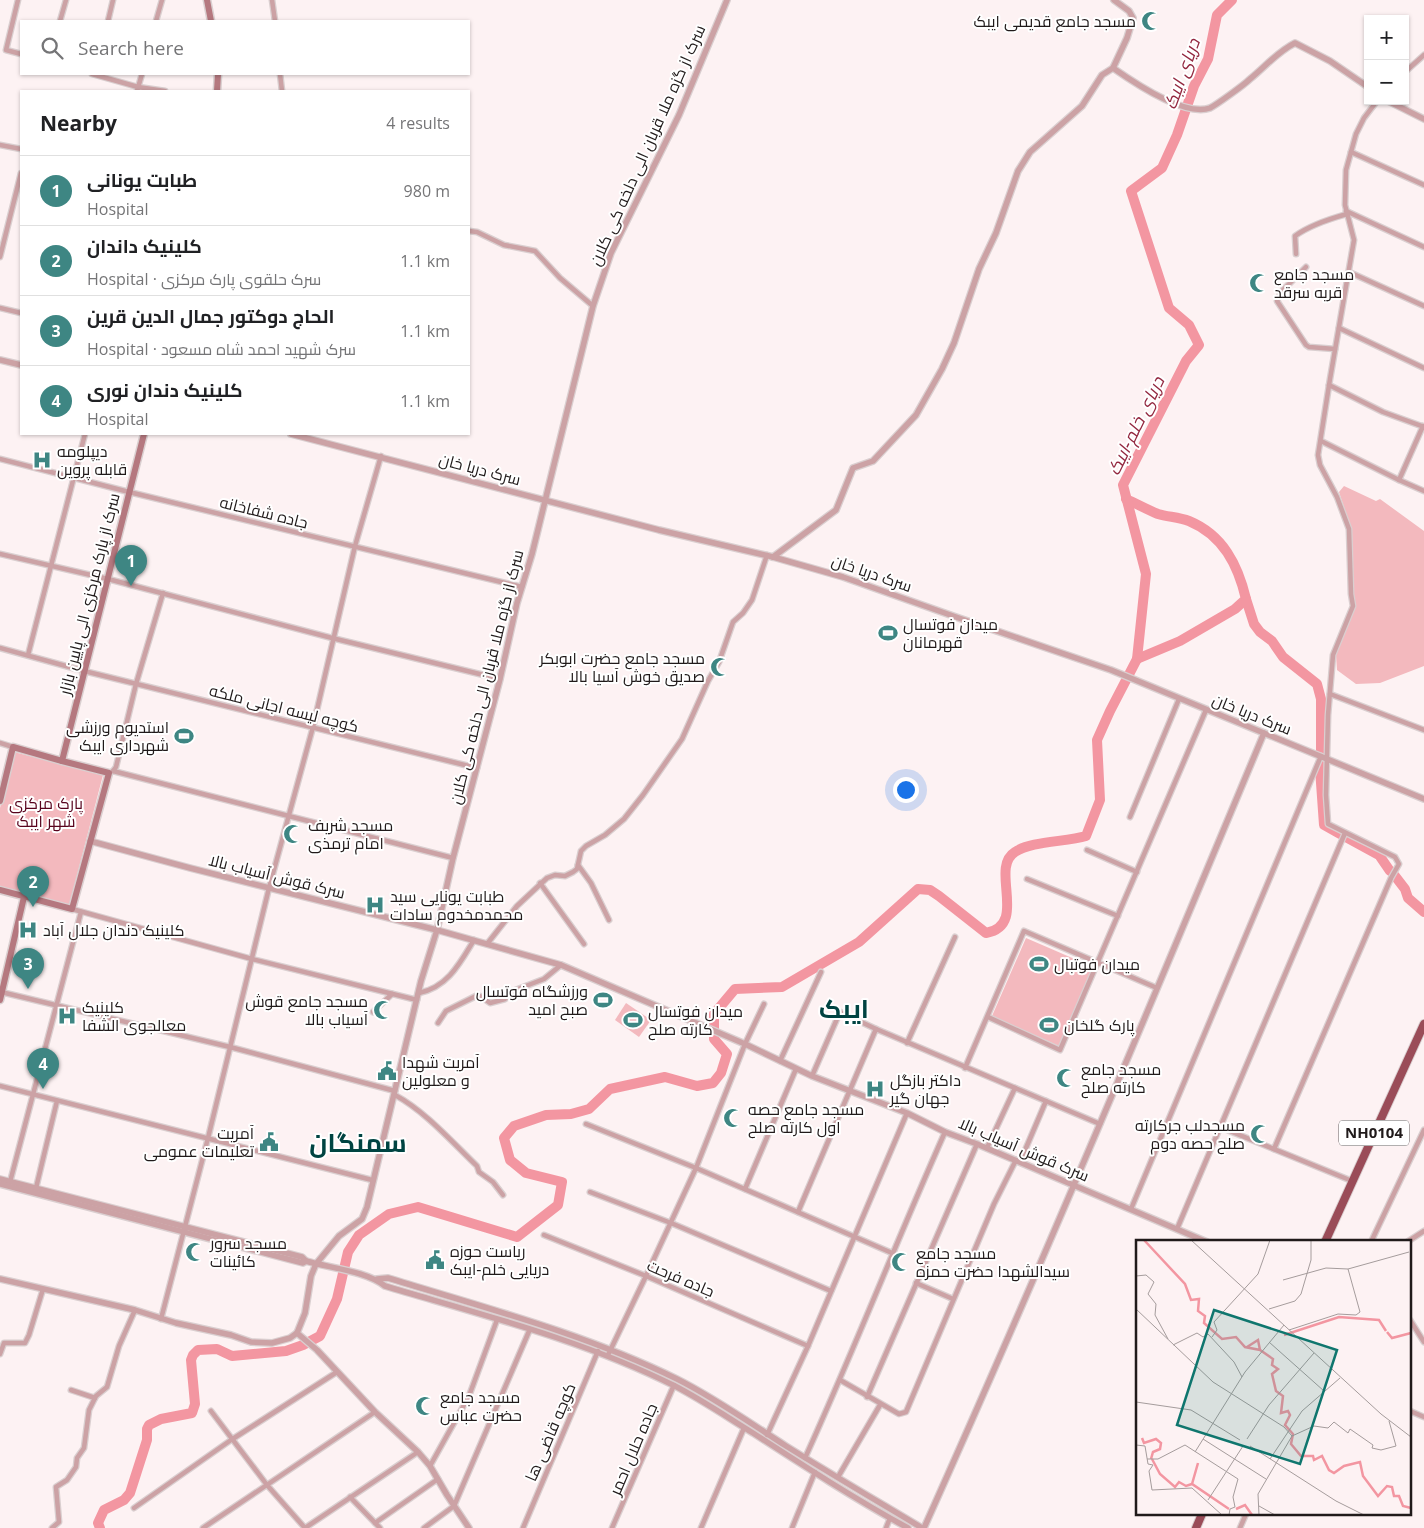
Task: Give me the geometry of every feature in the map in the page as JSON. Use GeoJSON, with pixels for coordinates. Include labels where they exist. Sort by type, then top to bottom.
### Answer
{"type":"FeatureCollection","features":[{"type":"Feature","properties":{"kind":"highway","name":"NH0104"},"geometry":{"type":"LineString","coordinates":[[1326,1240],[1424,1024]]}},
{"type":"Feature","properties":{"kind":"highway"},"geometry":{"type":"LineString","coordinates":[[1196,1528],[1201,1516]]}},
{"type":"Feature","properties":{"kind":"main road"},"geometry":{"type":"LineString","coordinates":[[207,0],[211,20]]}},
{"type":"Feature","properties":{"kind":"main road"},"geometry":{"type":"LineString","coordinates":[[217,90],[218,75]]}},
{"type":"Feature","properties":{"kind":"main road","name":"سرک از پارک مرکزی الی پایین بازار"},"geometry":{"type":"LineString","coordinates":[[62,762],[144,435]]}},
{"type":"Feature","properties":{"kind":"main road"},"geometry":{"type":"LineString","coordinates":[[0,801],[14,747],[62,762],[111,772],[72,909],[0,890]]}},
{"type":"Feature","properties":{"kind":"main road"},"geometry":{"type":"LineString","coordinates":[[0,1000],[24,897]]}},
{"type":"Feature","properties":{"kind":"street"},"geometry":{"type":"LineString","coordinates":[[18,0],[6,50],[20,54]]}},
{"type":"Feature","properties":{"kind":"street"},"geometry":{"type":"LineString","coordinates":[[60,20],[66,0]]}},
{"type":"Feature","properties":{"kind":"street"},"geometry":{"type":"LineString","coordinates":[[108,20],[113,0]]}},
{"type":"Feature","properties":{"kind":"street"},"geometry":{"type":"LineString","coordinates":[[156,20],[162,0]]}},
{"type":"Feature","properties":{"kind":"street"},"geometry":{"type":"LineString","coordinates":[[272,0],[275,20]]}},
{"type":"Feature","properties":{"kind":"street","name":"سرک از گزه ملا قربان الی دلخه کی کلان"},"geometry":{"type":"LineString","coordinates":[[299,1335],[311,1276],[339,1236],[362,1219],[367,1207],[419,992],[437,930],[453,858],[532,554],[593,306],[611,253],[679,115],[727,0]]}},
{"type":"Feature","properties":{"kind":"street"},"geometry":{"type":"LineString","coordinates":[[487,944],[517,906],[540,883],[551,876],[568,874],[577,868],[581,851],[624,819],[682,740],[708,681],[719,662],[733,622],[743,614],[752,600],[770,556],[836,510],[853,468],[873,461],[916,416],[954,343],[1018,171],[1030,152],[1082,106],[1102,75],[1113,68],[1127,38],[1133,18],[1129,11],[1114,0]]}},
{"type":"Feature","properties":{"kind":"street"},"geometry":{"type":"LineString","coordinates":[[1113,68],[1146,90],[1179,104],[1192,109],[1210,108],[1249,81],[1283,49],[1295,43],[1330,61],[1364,84]]}},
{"type":"Feature","properties":{"kind":"street"},"geometry":{"type":"LineString","coordinates":[[1409,68],[1424,55]]}},
{"type":"Feature","properties":{"kind":"street"},"geometry":{"type":"LineString","coordinates":[[96,75],[138,89],[152,90]]}},
{"type":"Feature","properties":{"kind":"street"},"geometry":{"type":"LineString","coordinates":[[138,89],[142,75]]}},
{"type":"Feature","properties":{"kind":"street"},"geometry":{"type":"LineString","coordinates":[[280,75],[282,90]]}},
{"type":"Feature","properties":{"kind":"street"},"geometry":{"type":"LineString","coordinates":[[1274,1149],[1391,878],[1399,864],[1395,857],[1328,824],[1326,794],[1328,715],[1333,654],[1353,606],[1349,529],[1337,497],[1320,465],[1318,455],[1354,240],[1345,205],[1346,170],[1356,134],[1364,118],[1374,105]]}},
{"type":"Feature","properties":{"kind":"street"},"geometry":{"type":"LineString","coordinates":[[1396,105],[1424,119]]}},
{"type":"Feature","properties":{"kind":"street"},"geometry":{"type":"LineString","coordinates":[[0,145],[20,149]]}},
{"type":"Feature","properties":{"kind":"street"},"geometry":{"type":"LineString","coordinates":[[1351,152],[1424,185]]}},
{"type":"Feature","properties":{"kind":"street"},"geometry":{"type":"LineString","coordinates":[[0,257],[20,177]]}},
{"type":"Feature","properties":{"kind":"street"},"geometry":{"type":"LineString","coordinates":[[1296,254],[1295,236],[1311,226],[1347,212],[1424,247]]}},
{"type":"Feature","properties":{"kind":"street"},"geometry":{"type":"LineString","coordinates":[[470,231],[477,232],[504,246],[535,251],[560,278],[593,306]]}},
{"type":"Feature","properties":{"kind":"street"},"geometry":{"type":"LineString","coordinates":[[1306,267],[1282,292],[1277,302],[1306,345],[1309,347],[1335,349]]}},
{"type":"Feature","properties":{"kind":"street"},"geometry":{"type":"LineString","coordinates":[[1349,272],[1424,306]]}},
{"type":"Feature","properties":{"kind":"street"},"geometry":{"type":"LineString","coordinates":[[0,308],[20,313]]}},
{"type":"Feature","properties":{"kind":"street"},"geometry":{"type":"LineString","coordinates":[[1339,328],[1424,368]]}},
{"type":"Feature","properties":{"kind":"street"},"geometry":{"type":"LineString","coordinates":[[0,360],[20,365]]}},
{"type":"Feature","properties":{"kind":"street"},"geometry":{"type":"LineString","coordinates":[[1329,385],[1383,412],[1424,427],[1399,480]]}},
{"type":"Feature","properties":{"kind":"street"},"geometry":{"type":"LineString","coordinates":[[28,655],[86,435]]}},
{"type":"Feature","properties":{"kind":"street","name":"سرک دریا خان"},"geometry":{"type":"LineString","coordinates":[[295,435],[659,530],[770,556],[843,577],[1111,670],[1424,799]]}},
{"type":"Feature","properties":{"kind":"street"},"geometry":{"type":"LineString","coordinates":[[1321,441],[1424,491]]}},
{"type":"Feature","properties":{"kind":"street"},"geometry":{"type":"LineString","coordinates":[[161,1319],[312,728],[355,546],[381,456]]}},
{"type":"Feature","properties":{"kind":"street","name":"جاده شفاخانه"},"geometry":{"type":"LineString","coordinates":[[0,459],[522,587]]}},
{"type":"Feature","properties":{"kind":"street"},"geometry":{"type":"LineString","coordinates":[[0,554],[108,579],[332,638],[500,679]]}},
{"type":"Feature","properties":{"kind":"street"},"geometry":{"type":"LineString","coordinates":[[111,772],[116,767],[136,684],[163,593]]}},
{"type":"Feature","properties":{"kind":"street","name":"کوچه لیسه اجانی ملکه"},"geometry":{"type":"LineString","coordinates":[[0,648],[84,672],[477,768]]}},
{"type":"Feature","properties":{"kind":"street"},"geometry":{"type":"LineString","coordinates":[[1330,694],[1424,730]]}},
{"type":"Feature","properties":{"kind":"street"},"geometry":{"type":"LineString","coordinates":[[1130,817],[1179,699]]}},
{"type":"Feature","properties":{"kind":"street"},"geometry":{"type":"LineString","coordinates":[[988,1017],[1060,1050],[1206,710]]}},
{"type":"Feature","properties":{"kind":"street"},"geometry":{"type":"LineString","coordinates":[[609,1353],[676,1379],[721,1403],[805,1458],[923,1528],[992,1377],[1264,733]]}},
{"type":"Feature","properties":{"kind":"street"},"geometry":{"type":"LineString","coordinates":[[0,743],[14,747]]}},
{"type":"Feature","properties":{"kind":"street"},"geometry":{"type":"LineString","coordinates":[[1131,1209],[1321,756]]}},
{"type":"Feature","properties":{"kind":"street"},"geometry":{"type":"LineString","coordinates":[[111,772],[453,858]]}},
{"type":"Feature","properties":{"kind":"street"},"geometry":{"type":"LineString","coordinates":[[1177,1229],[1345,833]]}},
{"type":"Feature","properties":{"kind":"street","name":"سرک قوش آسیاب بالا"},"geometry":{"type":"LineString","coordinates":[[90,841],[437,930],[562,965],[745,1044],[812,1076],[907,1113],[945,1132],[1018,1161],[1202,1240]]}},
{"type":"Feature","properties":{"kind":"street"},"geometry":{"type":"LineString","coordinates":[[1087,850],[1137,872]]}},
{"type":"Feature","properties":{"kind":"street"},"geometry":{"type":"LineString","coordinates":[[578,864],[591,883],[609,920]]}},
{"type":"Feature","properties":{"kind":"street"},"geometry":{"type":"LineString","coordinates":[[1027,879],[1118,916]]}},
{"type":"Feature","properties":{"kind":"street"},"geometry":{"type":"LineString","coordinates":[[540,883],[584,944]]}},
{"type":"Feature","properties":{"kind":"street"},"geometry":{"type":"LineString","coordinates":[[72,909],[252,959],[417,1000]]}},
{"type":"Feature","properties":{"kind":"street"},"geometry":{"type":"LineString","coordinates":[[10,1182],[81,912]]}},
{"type":"Feature","properties":{"kind":"street"},"geometry":{"type":"LineString","coordinates":[[965,1068],[1024,931],[1157,988]]}},
{"type":"Feature","properties":{"kind":"street"},"geometry":{"type":"LineString","coordinates":[[907,1043],[954,937]]}},
{"type":"Feature","properties":{"kind":"street"},"geometry":{"type":"LineString","coordinates":[[419,992],[429,991],[440,986],[458,967],[474,940]]}},
{"type":"Feature","properties":{"kind":"street"},"geometry":{"type":"LineString","coordinates":[[438,1023],[446,1011],[476,996],[480,996],[490,1003],[505,998],[513,991],[544,979],[562,965]]}},
{"type":"Feature","properties":{"kind":"street"},"geometry":{"type":"LineString","coordinates":[[780,1062],[821,972]]}},
{"type":"Feature","properties":{"kind":"street"},"geometry":{"type":"LineString","coordinates":[[1,992],[57,1004],[230,1048],[395,1093],[419,1111],[477,1166],[479,1172],[493,1182],[503,1195]]}},
{"type":"Feature","properties":{"kind":"street"},"geometry":{"type":"LineString","coordinates":[[373,1012],[392,994]]}},
{"type":"Feature","properties":{"kind":"street"},"geometry":{"type":"LineString","coordinates":[[609,1353],[696,1168],[745,1044],[764,1004]]}},
{"type":"Feature","properties":{"kind":"street"},"geometry":{"type":"LineString","coordinates":[[812,1076],[840,1012],[965,1068],[1100,1124]]}},
{"type":"Feature","properties":{"kind":"street"},"geometry":{"type":"LineString","coordinates":[[798,1212],[876,1029]]}},
{"type":"Feature","properties":{"kind":"street"},"geometry":{"type":"LineString","coordinates":[[744,1189],[796,1069]]}},
{"type":"Feature","properties":{"kind":"street"},"geometry":{"type":"LineString","coordinates":[[0,1086],[372,1180]]}},
{"type":"Feature","properties":{"kind":"street"},"geometry":{"type":"LineString","coordinates":[[987,1148],[1015,1088]]}},
{"type":"Feature","properties":{"kind":"street"},"geometry":{"type":"LineString","coordinates":[[36,1188],[57,1101]]}},
{"type":"Feature","properties":{"kind":"street"},"geometry":{"type":"LineString","coordinates":[[840,1380],[880,1405],[899,1414],[906,1412],[994,1204],[1018,1161],[1046,1101]]}},
{"type":"Feature","properties":{"kind":"street"},"geometry":{"type":"LineString","coordinates":[[764,1440],[808,1346],[907,1113]]}},
{"type":"Feature","properties":{"kind":"street"},"geometry":{"type":"LineString","coordinates":[[586,1124],[696,1168],[892,1253]]}},
{"type":"Feature","properties":{"kind":"street"},"geometry":{"type":"LineString","coordinates":[[1220,1127],[1352,1181]]}},
{"type":"Feature","properties":{"kind":"street"},"geometry":{"type":"LineString","coordinates":[[1372,1240],[1424,1130]]}},
{"type":"Feature","properties":{"kind":"street"},"geometry":{"type":"LineString","coordinates":[[805,1458],[945,1132]]}},
{"type":"Feature","properties":{"kind":"street"},"geometry":{"type":"LineString","coordinates":[[867,1397],[977,1144]]}},
{"type":"Feature","properties":{"kind":"street"},"geometry":{"type":"LineString","coordinates":[[0,1179],[303,1263],[306,1261],[364,1276],[377,1280],[385,1286],[599,1348]]}},
{"type":"Feature","properties":{"kind":"street"},"geometry":{"type":"LineString","coordinates":[[0,1184],[183,1229]]}},
{"type":"Feature","properties":{"kind":"street"},"geometry":{"type":"LineString","coordinates":[[590,1192],[670,1223],[831,1291]]}},
{"type":"Feature","properties":{"kind":"street"},"geometry":{"type":"LineString","coordinates":[[1410,1240],[1424,1231]]}},
{"type":"Feature","properties":{"kind":"street","name":"جاده فرحت"},"geometry":{"type":"LineString","coordinates":[[544,1235],[646,1276],[808,1346]]}},
{"type":"Feature","properties":{"kind":"street"},"geometry":{"type":"LineString","coordinates":[[377,1280],[388,1278],[562,1331],[599,1348],[708,1404],[908,1528]]}},
{"type":"Feature","properties":{"kind":"street"},"geometry":{"type":"LineString","coordinates":[[0,1279],[135,1310],[161,1319],[231,1335],[251,1342],[272,1343],[299,1335],[317,1350],[375,1412],[418,1452],[430,1466],[468,1528]]}},
{"type":"Feature","properties":{"kind":"street"},"geometry":{"type":"LineString","coordinates":[[916,1283],[954,1299]]}},
{"type":"Feature","properties":{"kind":"street"},"geometry":{"type":"LineString","coordinates":[[4,1343],[25,1342],[29,1336],[43,1289]]}},
{"type":"Feature","properties":{"kind":"street"},"geometry":{"type":"LineString","coordinates":[[52,1528],[60,1522],[55,1489],[67,1480],[76,1467],[77,1458],[84,1448],[89,1410],[95,1398],[107,1387],[119,1346],[135,1310]]}},
{"type":"Feature","properties":{"kind":"street"},"geometry":{"type":"LineString","coordinates":[[430,1466],[469,1396],[497,1320]]}},
{"type":"Feature","properties":{"kind":"street"},"geometry":{"type":"LineString","coordinates":[[1412,1323],[1424,1342]]}},
{"type":"Feature","properties":{"kind":"street"},"geometry":{"type":"LineString","coordinates":[[424,1528],[454,1506],[530,1329]]}},
{"type":"Feature","properties":{"kind":"street"},"geometry":{"type":"LineString","coordinates":[[0,1338],[4,1343]]}},
{"type":"Feature","properties":{"kind":"street"},"geometry":{"type":"LineString","coordinates":[[0,1354],[4,1343]]}},
{"type":"Feature","properties":{"kind":"street","name":"کوچه قاضی ها"},"geometry":{"type":"LineString","coordinates":[[523,1528],[599,1348]]}},
{"type":"Feature","properties":{"kind":"street"},"geometry":{"type":"LineString","coordinates":[[134,1508],[231,1440],[337,1372]]}},
{"type":"Feature","properties":{"kind":"street","name":"جاده حلال احمر"},"geometry":{"type":"LineString","coordinates":[[612,1528],[676,1379]]}},
{"type":"Feature","properties":{"kind":"street"},"geometry":{"type":"LineString","coordinates":[[71,1390],[95,1398]]}},
{"type":"Feature","properties":{"kind":"street"},"geometry":{"type":"LineString","coordinates":[[838,1477],[880,1405]]}},
{"type":"Feature","properties":{"kind":"street"},"geometry":{"type":"LineString","coordinates":[[211,1411],[231,1440],[267,1485],[305,1528],[418,1452]]}},
{"type":"Feature","properties":{"kind":"street"},"geometry":{"type":"LineString","coordinates":[[203,1528],[375,1412]]}},
{"type":"Feature","properties":{"kind":"street"},"geometry":{"type":"LineString","coordinates":[[1412,1412],[1424,1418]]}},
{"type":"Feature","properties":{"kind":"street"},"geometry":{"type":"LineString","coordinates":[[701,1528],[744,1428]]}},
{"type":"Feature","properties":{"kind":"street"},"geometry":{"type":"LineString","coordinates":[[792,1528],[815,1472]]}},
{"type":"Feature","properties":{"kind":"street"},"geometry":{"type":"LineString","coordinates":[[375,1523],[438,1479]]}},
{"type":"Feature","properties":{"kind":"street"},"geometry":{"type":"LineString","coordinates":[[350,1497],[380,1528]]}},
{"type":"Feature","properties":{"kind":"street"},"geometry":{"type":"LineString","coordinates":[[1240,1528],[1245,1516]]}},
{"type":"Feature","properties":{"kind":"street"},"geometry":{"type":"LineString","coordinates":[[886,1528],[890,1518]]}},
{"type":"Feature","properties":{"kind":"green space"},"geometry":{"type":"Polygon","coordinates":[[[1344,486],[1376,501],[1380,499],[1424,531],[1424,666],[1380,683],[1356,684],[1337,670],[1336,655],[1354,608],[1351,528],[1339,492],[1344,486]]]}},
{"type":"Feature","properties":{"kind":"green space","name":"پارک مرکزی شهر ایبک"},"geometry":{"type":"Polygon","coordinates":[[[14,752],[103,775],[69,906],[0,888],[0,808],[14,752]]]}},
{"type":"Feature","properties":{"kind":"green space","name":"پارک گلخان"},"geometry":{"type":"Polygon","coordinates":[[[1026,938],[1093,967],[1059,1046],[992,1016],[1026,938]]]}},
{"type":"Feature","properties":{"kind":"green space","name":"میدان فوتسال کارته صلح"},"geometry":{"type":"Polygon","coordinates":[[[626,1003],[651,1020],[639,1037],[615,1020],[626,1003]]]}},
{"type":"Feature","properties":{"kind":"waterway","name":"دریای خلم-ایبک"},"geometry":{"type":"LineString","coordinates":[[100,1528],[98,1523],[104,1510],[124,1500],[130,1493],[147,1440],[149,1425],[161,1419],[192,1413],[195,1404],[191,1360],[193,1355],[198,1350],[217,1349],[232,1356],[286,1351],[320,1336],[337,1299],[348,1252],[359,1235],[389,1214],[418,1207],[517,1237],[558,1205],[562,1182],[526,1173],[510,1160],[504,1138],[514,1126],[546,1115],[571,1114],[589,1109],[610,1089],[665,1077],[697,1086],[713,1083],[721,1073],[727,1054],[714,1039],[714,1014],[735,989],[782,987],[859,942],[918,889],[930,890],[986,933],[999,928],[1005,919],[1007,908],[1006,870],[1008,860],[1015,852],[1030,846],[1086,836],[1100,800],[1097,740],[1137,659],[1146,574],[1123,485],[1186,361],[1199,345],[1189,325],[1169,308],[1131,191],[1162,168],[1177,135],[1194,86],[1208,59],[1217,15],[1232,0]]}},
{"type":"Feature","properties":{"kind":"waterway"},"geometry":{"type":"LineString","coordinates":[[1126,499],[1158,514],[1189,521],[1211,534],[1227,552],[1233,563],[1243,586],[1246,599],[1235,609],[1180,641],[1137,659]]}},
{"type":"Feature","properties":{"kind":"waterway"},"geometry":{"type":"LineString","coordinates":[[1246,599],[1254,624],[1260,632],[1272,641],[1283,657],[1317,684],[1321,699],[1321,751]]}},
{"type":"Feature","properties":{"kind":"waterway"},"geometry":{"type":"LineString","coordinates":[[1322,762],[1320,769],[1324,825],[1340,834]]}},
{"type":"Feature","properties":{"kind":"waterway"},"geometry":{"type":"LineString","coordinates":[[1346,837],[1379,855],[1390,871]]}},
{"type":"Feature","properties":{"kind":"waterway"},"geometry":{"type":"LineString","coordinates":[[1395,876],[1405,889],[1408,898],[1424,912]]}},
{"type":"Feature","properties":{"kind":"place","name":"مسجد جامع قدیمی ایبک"},"geometry":{"type":"Point","coordinates":[1151,21]}},
{"type":"Feature","properties":{"kind":"place","name":"مسجد جامع قریه سرقد"},"geometry":{"type":"Point","coordinates":[1259,283]}},
{"type":"Feature","properties":{"kind":"place","name":"دیپلومه قابله پروین"},"geometry":{"type":"Point","coordinates":[42,460]}},
{"type":"Feature","properties":{"kind":"place","name":"طبابت یونانی"},"geometry":{"type":"Point","coordinates":[131,586]}},
{"type":"Feature","properties":{"kind":"place","name":"میدان فوتسال قهرمانان"},"geometry":{"type":"Point","coordinates":[888,633]}},
{"type":"Feature","properties":{"kind":"place","name":"مسجد جامع حضرت ابوبکر صدیق خوش آسیا بالا"},"geometry":{"type":"Point","coordinates":[720,667]}},
{"type":"Feature","properties":{"kind":"place","name":"استدیوم ورزشی شهرداری ایبک"},"geometry":{"type":"Point","coordinates":[184,736]}},
{"type":"Feature","properties":{"kind":"place","name":"مسجد شریف امام ترمذی"},"geometry":{"type":"Point","coordinates":[293,834]}},
{"type":"Feature","properties":{"kind":"place","name":"طبابت یونایی سید محمدمخدوم سادات"},"geometry":{"type":"Point","coordinates":[375,905]}},
{"type":"Feature","properties":{"kind":"place","name":"کلینیک داندان"},"geometry":{"type":"Point","coordinates":[33,907]}},
{"type":"Feature","properties":{"kind":"place","name":"کلینیک دندان جلال آباد"},"geometry":{"type":"Point","coordinates":[28,930]}},
{"type":"Feature","properties":{"kind":"place","name":"میدان فوتبال"},"geometry":{"type":"Point","coordinates":[1039,964]}},
{"type":"Feature","properties":{"kind":"place","name":"الحاج دوکتور جمال الدین قرین"},"geometry":{"type":"Point","coordinates":[28,989]}},
{"type":"Feature","properties":{"kind":"place","name":"ورزشگاه فوتسال صبح امید"},"geometry":{"type":"Point","coordinates":[603,1000]}},
{"type":"Feature","properties":{"kind":"place","name":"مسجد جامع قوش آسیاب بالا"},"geometry":{"type":"Point","coordinates":[383,1010]}},
{"type":"Feature","properties":{"kind":"place","name":"کلینیک معالجوی الشفا"},"geometry":{"type":"Point","coordinates":[67,1016]}},
{"type":"Feature","properties":{"kind":"place","name":"میدان فوتسال کارته صلح"},"geometry":{"type":"Point","coordinates":[633,1020]}},
{"type":"Feature","properties":{"kind":"place","name":"پارک گلخان"},"geometry":{"type":"Point","coordinates":[1049,1025]}},
{"type":"Feature","properties":{"kind":"place","name":"آمریت شهدا و معلولین"},"geometry":{"type":"Point","coordinates":[387,1071]}},
{"type":"Feature","properties":{"kind":"place","name":"مسجد جامع کارته صلح"},"geometry":{"type":"Point","coordinates":[1066,1078]}},
{"type":"Feature","properties":{"kind":"place","name":"کلینیک دندان نوری"},"geometry":{"type":"Point","coordinates":[43,1089]}},
{"type":"Feature","properties":{"kind":"place","name":"داکتر بازگل جهان گیر"},"geometry":{"type":"Point","coordinates":[875,1089]}},
{"type":"Feature","properties":{"kind":"place","name":"مسجد جامع حصه اول کارته صلح"},"geometry":{"type":"Point","coordinates":[733,1118]}},
{"type":"Feature","properties":{"kind":"place","name":"مسجدلب جرکارته صلح حصه دوم"},"geometry":{"type":"Point","coordinates":[1260,1134]}},
{"type":"Feature","properties":{"kind":"place","name":"آمریت تعلیمات عمومی"},"geometry":{"type":"Point","coordinates":[269,1142]}},
{"type":"Feature","properties":{"kind":"place","name":"مسجد سرور کائینات"},"geometry":{"type":"Point","coordinates":[195,1252]}},
{"type":"Feature","properties":{"kind":"place","name":"ریاست حوزه دریایی خلم-ایبک"},"geometry":{"type":"Point","coordinates":[435,1260]}},
{"type":"Feature","properties":{"kind":"place","name":"مسجد جامع سیدالشهدا حضرت حمزه"},"geometry":{"type":"Point","coordinates":[901,1262]}},
{"type":"Feature","properties":{"kind":"place","name":"مسجد جامع حضرت عباس"},"geometry":{"type":"Point","coordinates":[425,1406]}},
{"type":"Feature","properties":{"kind":"district","name":"ایبک"},"geometry":{"type":"Point","coordinates":[844,1009]}},
{"type":"Feature","properties":{"kind":"district","name":"سمنگان"},"geometry":{"type":"Point","coordinates":[358,1143]}},
{"type":"Feature","properties":{"kind":"water label","name":"دریای ایبک"},"geometry":{"type":"Point","coordinates":[1182,74]}}]}
